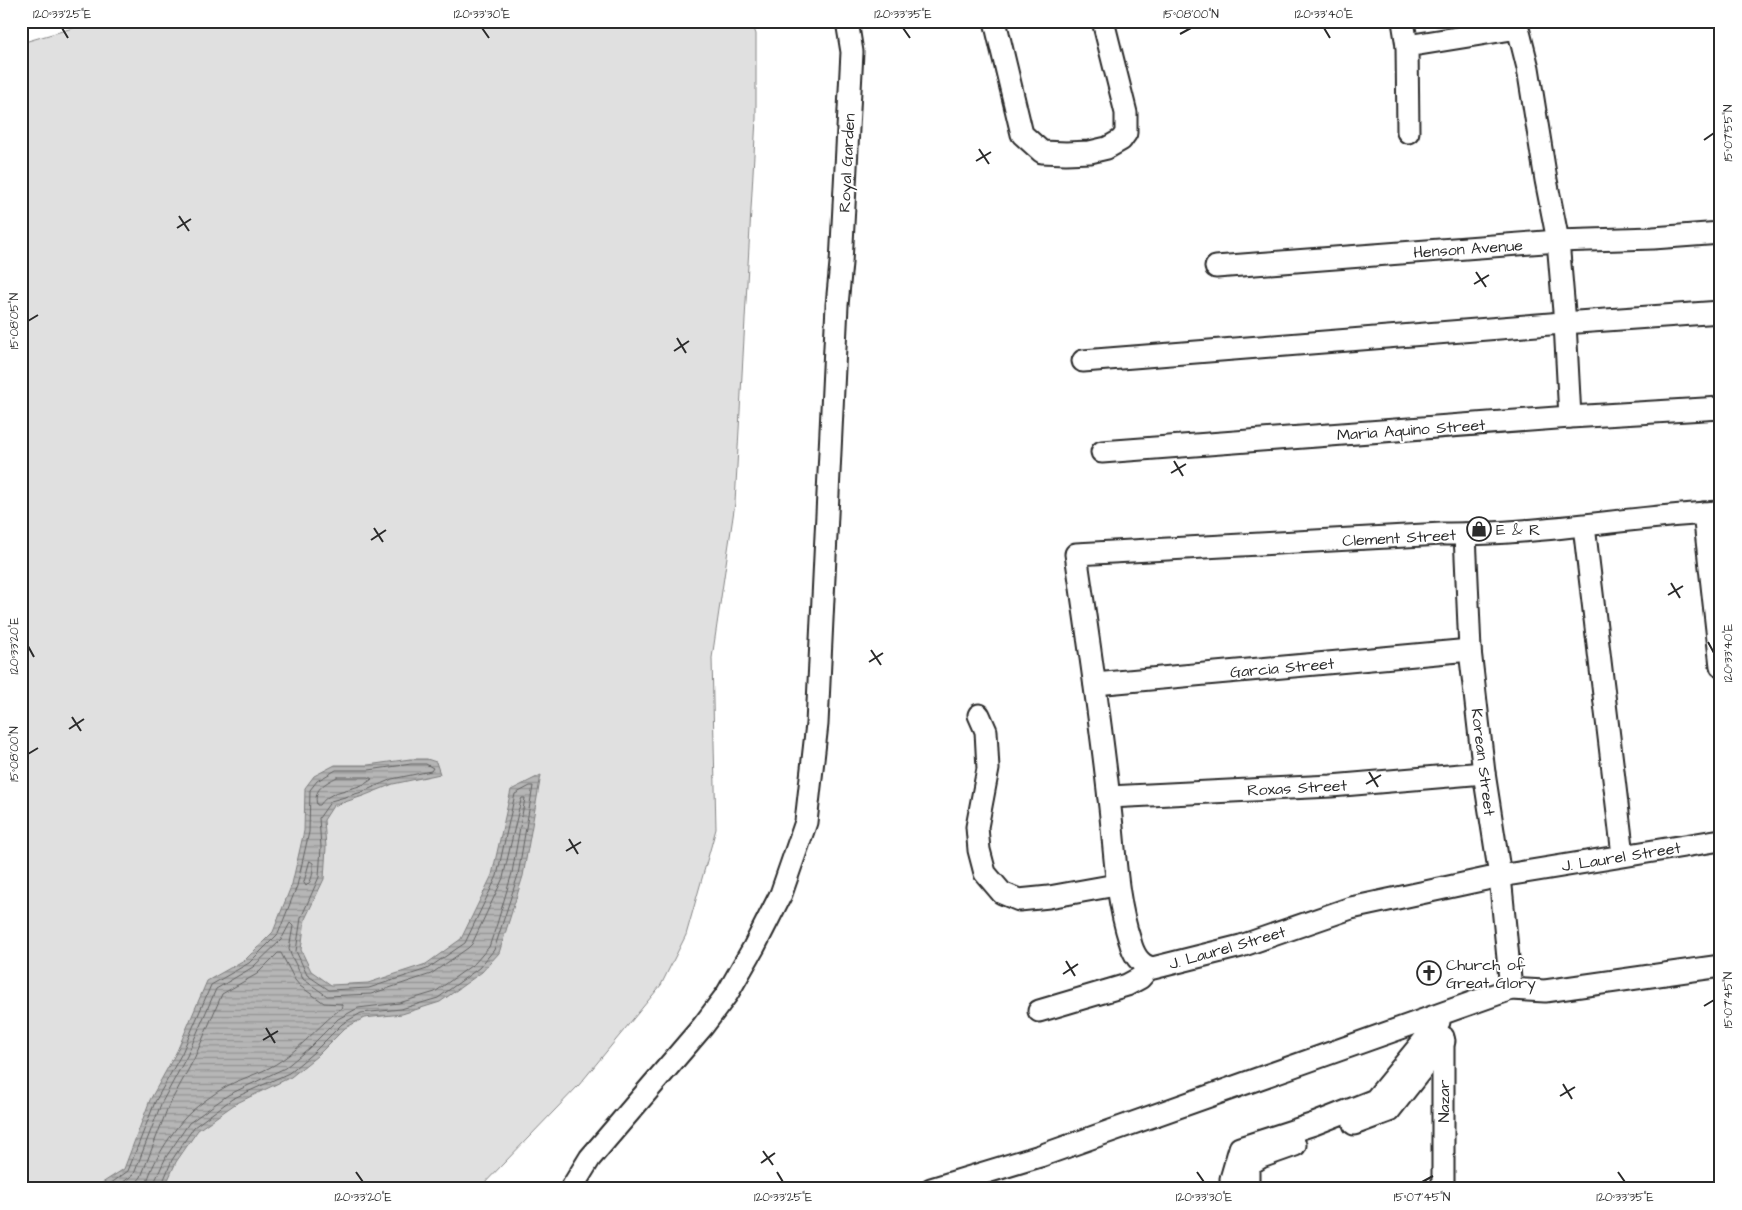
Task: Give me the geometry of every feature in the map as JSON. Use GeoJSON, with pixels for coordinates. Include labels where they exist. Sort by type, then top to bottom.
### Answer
{"type":"FeatureCollection","features":[{"type":"Feature","properties":{"kind":"street","name":"Royal Garden"},"geometry":{"type":"LineString","coordinates":[[571,1189],[590,1158],[703,1026],[727,994],[782,894],[806,822],[817,724],[837,305],[841,263],[852,52],[846,21]]}},
{"type":"Feature","properties":{"kind":"street"},"geometry":{"type":"LineString","coordinates":[[995,21],[1022,134],[1042,152],[1066,153],[1090,152],[1107,148],[1121,140],[1126,133],[1126,113],[1102,21]]}},
{"type":"Feature","properties":{"kind":"street"},"geometry":{"type":"LineString","coordinates":[[1403,21],[1407,46],[1408,132]]}},
{"type":"Feature","properties":{"kind":"street"},"geometry":{"type":"LineString","coordinates":[[1407,46],[1518,28],[1528,68],[1544,171],[1558,242],[1570,417]]}},
{"type":"Feature","properties":{"kind":"street","name":"Henson Avenue"},"geometry":{"type":"LineString","coordinates":[[1216,267],[1558,242],[1721,233]]}},
{"type":"Feature","properties":{"kind":"street"},"geometry":{"type":"LineString","coordinates":[[1083,362],[1721,312]]}},
{"type":"Feature","properties":{"kind":"street","name":"Maria Aquino Street"},"geometry":{"type":"LineString","coordinates":[[1102,452],[1570,417],[1721,408]]}},
{"type":"Feature","properties":{"kind":"street"},"geometry":{"type":"LineString","coordinates":[[1712,512],[1721,666]]}},
{"type":"Feature","properties":{"kind":"street","name":"Clement Street"},"geometry":{"type":"LineString","coordinates":[[1076,554],[1466,534],[1584,526],[1712,512]]}},
{"type":"Feature","properties":{"kind":"street"},"geometry":{"type":"LineString","coordinates":[[1584,526],[1623,855]]}},
{"type":"Feature","properties":{"kind":"street","name":"Korean Street"},"geometry":{"type":"LineString","coordinates":[[1466,534],[1470,650],[1484,772],[1500,876],[1511,989]]}},
{"type":"Feature","properties":{"kind":"street","name":"J. Laurel Street"},"geometry":{"type":"LineString","coordinates":[[1076,554],[1109,797],[1115,851],[1116,885],[1130,942],[1139,959],[1147,967],[1153,968],[1241,946],[1351,908],[1500,876],[1721,840]]}},
{"type":"Feature","properties":{"kind":"street","name":"Garcia Street"},"geometry":{"type":"LineString","coordinates":[[1095,684],[1470,650]]}},
{"type":"Feature","properties":{"kind":"street"},"geometry":{"type":"LineString","coordinates":[[980,715],[986,731],[988,769],[977,827],[979,850],[984,872],[1002,893],[1019,900],[1049,897],[1116,885]]}},
{"type":"Feature","properties":{"kind":"street","name":"Roxas Street"},"geometry":{"type":"LineString","coordinates":[[1109,797],[1331,786],[1484,772]]}},
{"type":"Feature","properties":{"kind":"street"},"geometry":{"type":"LineString","coordinates":[[931,1189],[1040,1156],[1440,1026],[1511,989],[1545,991],[1721,966]]}},
{"type":"Feature","properties":{"kind":"street"},"geometry":{"type":"LineString","coordinates":[[1039,1012],[1126,985],[1140,978],[1147,970],[1147,967]]}},
{"type":"Feature","properties":{"kind":"street"},"geometry":{"type":"LineString","coordinates":[[1232,1189],[1231,1179],[1240,1148],[1390,1111],[1440,1026]]}},
{"type":"Feature","properties":{"kind":"street","name":"Nazar"},"geometry":{"type":"LineString","coordinates":[[1440,1026],[1443,1189]]}},
{"type":"Feature","properties":{"kind":"street"},"geometry":{"type":"LineString","coordinates":[[1248,1189],[1248,1166],[1261,1157],[1317,1130]]}},
{"type":"Feature","properties":{"kind":"shaded area"},"geometry":{"type":"Polygon","coordinates":[[[97,21],[751,21],[756,34],[756,118],[735,503],[712,658],[716,829],[686,935],[661,985],[579,1085],[479,1189],[21,1189],[21,43],[97,21]]]}},
{"type":"Feature","properties":{"kind":"water"},"geometry":{"type":"Polygon","coordinates":[[[410,759],[427,759],[436,762],[440,774],[393,784],[333,806],[324,820],[326,847],[324,879],[305,919],[301,950],[311,971],[331,985],[368,983],[426,964],[461,939],[492,875],[511,790],[541,775],[523,876],[499,953],[482,972],[440,1002],[402,1014],[364,1018],[345,1028],[317,1056],[291,1077],[235,1104],[198,1130],[176,1162],[164,1189],[98,1189],[99,1185],[124,1169],[150,1100],[177,1051],[207,981],[246,959],[273,932],[292,884],[304,831],[305,788],[314,776],[335,765],[368,765],[410,759]]]}},
{"type":"Feature","properties":{"kind":"place","name":"E & R"},"geometry":{"type":"Point","coordinates":[1479,529]}},
{"type":"Feature","properties":{"kind":"place","name":"Church of Great Glory"},"geometry":{"type":"Point","coordinates":[1429,973]}}]}
